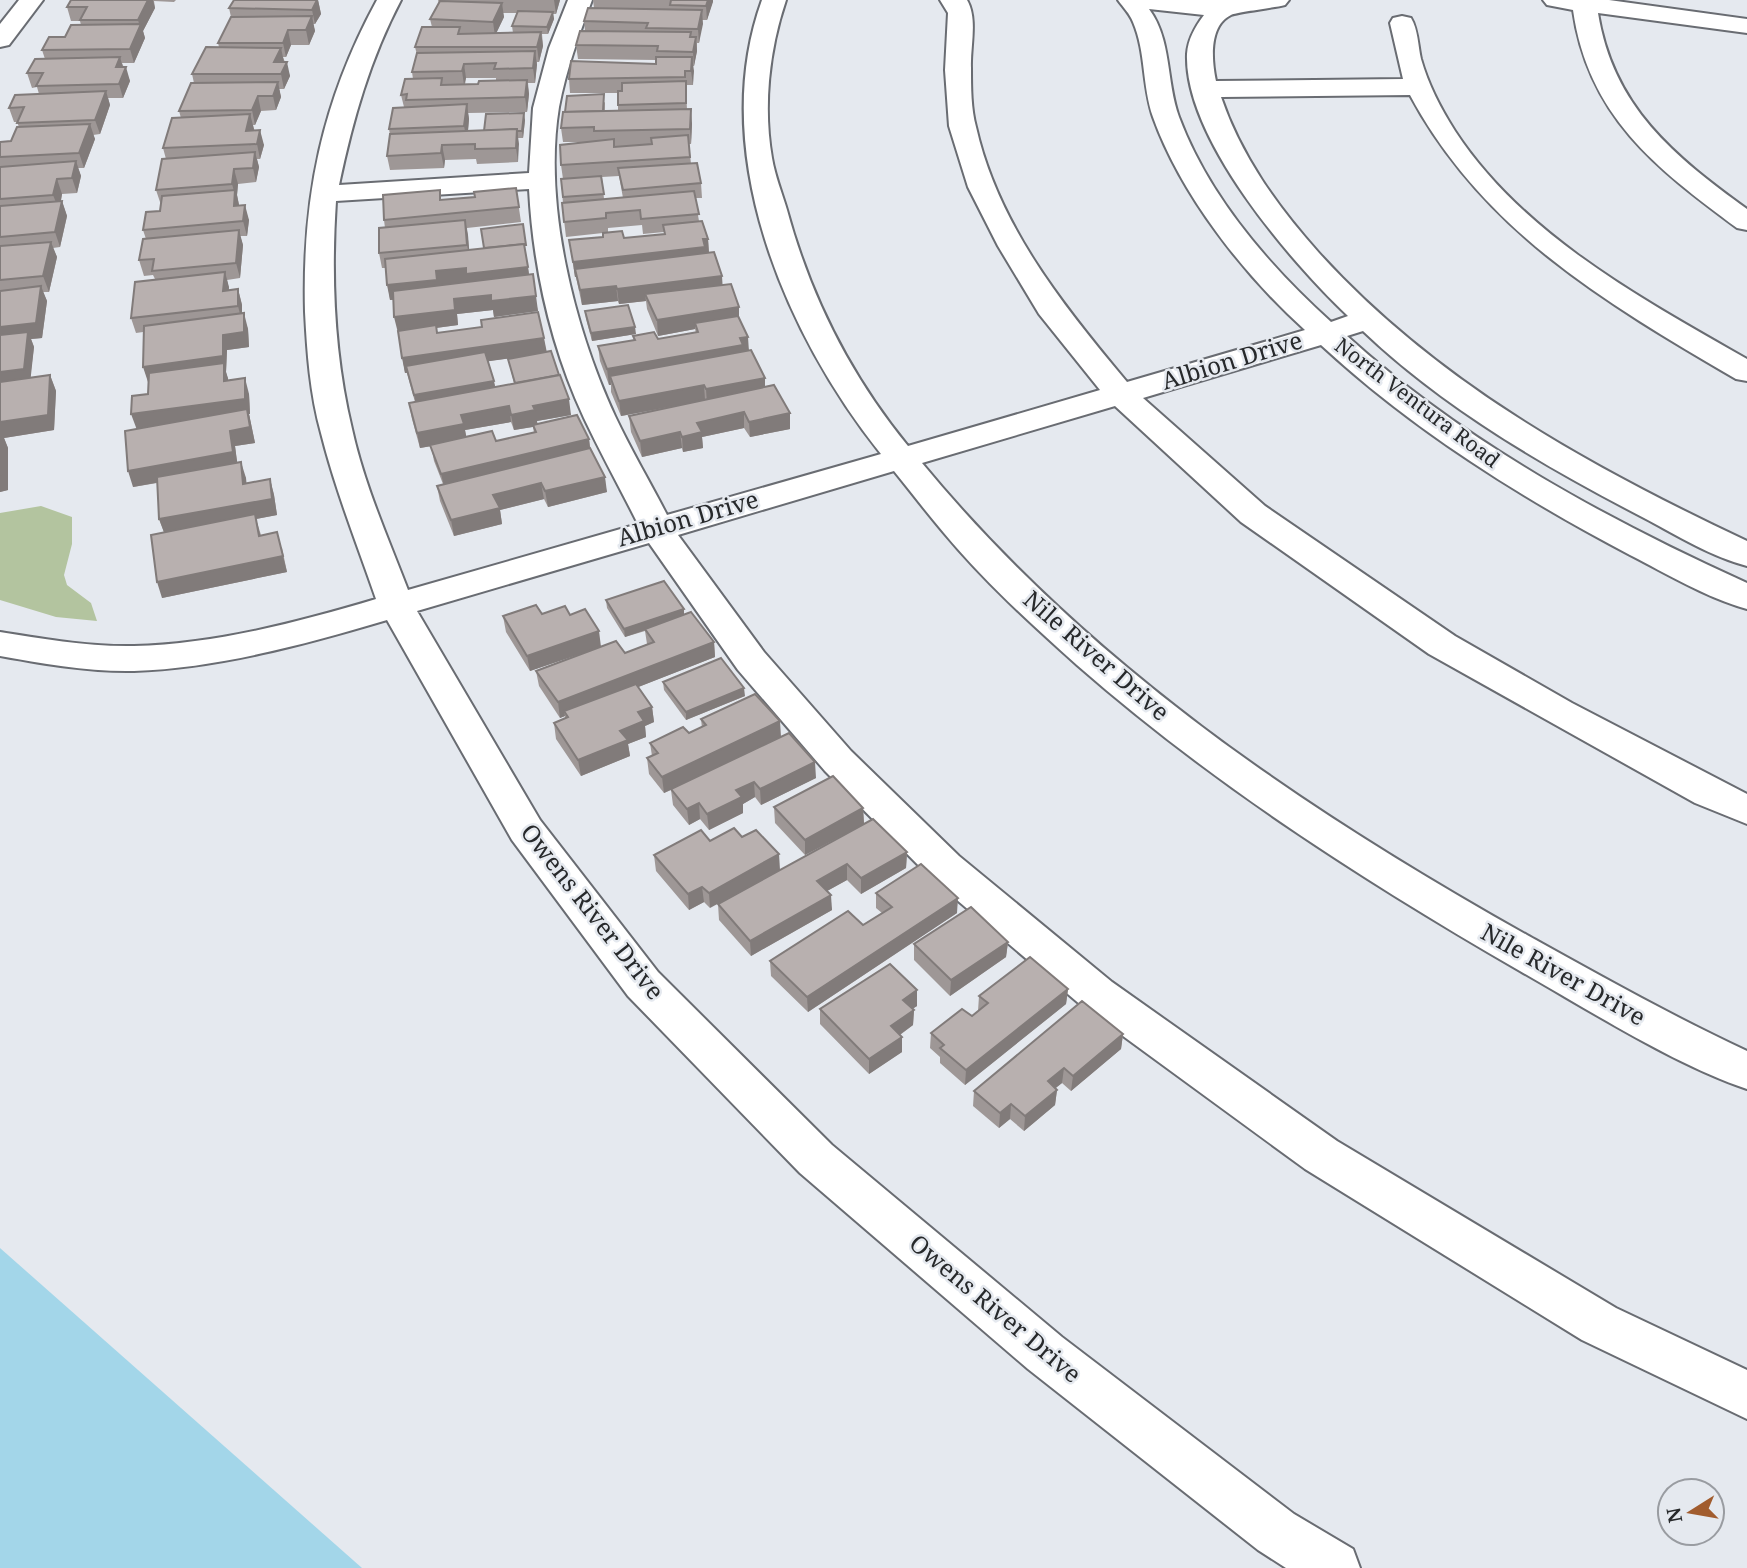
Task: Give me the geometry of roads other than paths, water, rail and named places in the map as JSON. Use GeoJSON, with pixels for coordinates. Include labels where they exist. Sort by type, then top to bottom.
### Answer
{"type":"FeatureCollection","features":[{"type":"Feature","properties":{"kind":"street"},"geometry":{"type":"LineString","coordinates":[[0,40],[31,0]]}},
{"type":"Feature","properties":{"kind":"street","name":"Owens River Drive"},"geometry":{"type":"LineString","coordinates":[[389,0],[368,39],[341,113],[323,194],[318,255],[321,352],[336,431],[361,510],[396,605],[526,830],[643,984],[816,1159],[1024,1335],[1276,1532],[1334,1568]]}},
{"type":"Feature","properties":{"kind":"street"},"geometry":{"type":"LineString","coordinates":[[580,0],[561,48],[546,108],[542,180],[545,230],[565,326],[598,416],[657,528],[675,558],[751,661],[838,761],[945,867],[1097,994],[1333,1162],[1598,1324],[1747,1395]]}},
{"type":"Feature","properties":{"kind":"street","name":"Nile River Drive"},"geometry":{"type":"LineString","coordinates":[[774,0],[764,23],[758,75],[758,155],[780,240],[815,328],[922,489],[980,552],[1071,639],[1167,720],[1284,808],[1466,922],[1698,1049],[1747,1070]]}},
{"type":"Feature","properties":{"kind":"street"},"geometry":{"type":"LineString","coordinates":[[952,0],[957,3],[960,13],[958,70],[962,126],[982,187],[1012,246],[1054,314],[1120,394],[1253,514],[1443,645],[1559,712],[1709,793],[1747,810]]}},
{"type":"Feature","properties":{"kind":"street","name":"North Ventura Road"},"geometry":{"type":"LineString","coordinates":[[1130,0],[1145,21],[1160,101],[1192,172],[1227,226],[1286,296],[1324,333],[1410,403],[1491,460],[1590,520],[1747,597]]}},
{"type":"Feature","properties":{"kind":"street"},"geometry":{"type":"LineString","coordinates":[[1140,0],[1192,7],[1225,7],[1277,0]]}},
{"type":"Feature","properties":{"kind":"street"},"geometry":{"type":"LineString","coordinates":[[1555,0],[1747,26]]}},
{"type":"Feature","properties":{"kind":"street"},"geometry":{"type":"LineString","coordinates":[[1726,0],[1747,3]]}},
{"type":"Feature","properties":{"kind":"street"},"geometry":{"type":"LineString","coordinates":[[1584,4],[1585,28],[1595,64],[1613,98],[1639,132],[1688,179],[1747,222]]}},
{"type":"Feature","properties":{"kind":"street","name":"North Ventura Road"},"geometry":{"type":"LineString","coordinates":[[1225,7],[1205,27],[1199,46],[1206,89],[1219,129],[1260,200],[1309,260],[1366,320],[1481,409],[1545,451],[1656,513],[1747,555]]}},
{"type":"Feature","properties":{"kind":"street"},"geometry":{"type":"LineString","coordinates":[[1402,23],[1409,60],[1418,87],[1447,138],[1491,191],[1553,248],[1643,312],[1747,372]]}},
{"type":"Feature","properties":{"kind":"street"},"geometry":{"type":"LineString","coordinates":[[1206,89],[1418,87]]}},
{"type":"Feature","properties":{"kind":"street"},"geometry":{"type":"LineString","coordinates":[[323,194],[542,180]]}},
{"type":"Feature","properties":{"kind":"street","name":"Albion Drive"},"geometry":{"type":"LineString","coordinates":[[0,644],[64,656],[152,657],[246,643],[396,605],[1366,320]]}},
{"type":"Feature","properties":{"kind":"water"},"geometry":{"type":"Polygon","coordinates":[[[0,1248],[362,1568],[0,1568],[0,1248]]]}}]}
